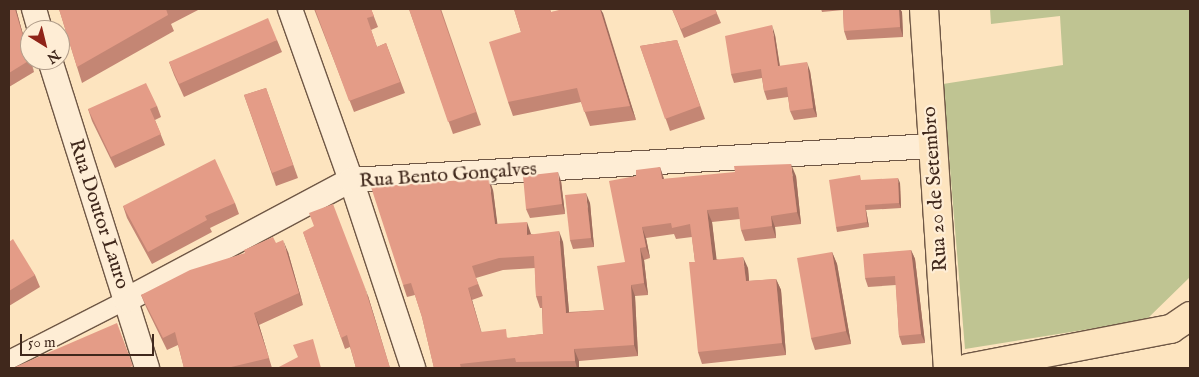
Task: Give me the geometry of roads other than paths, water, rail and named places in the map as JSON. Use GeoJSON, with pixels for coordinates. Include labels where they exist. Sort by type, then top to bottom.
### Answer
{"type":"FeatureCollection","features":[{"type":"Feature","properties":{"kind":"main road","name":"Rua 20 de Setembro"},"geometry":{"type":"LineString","coordinates":[[924,9],[931,146],[948,368]]}},
{"type":"Feature","properties":{"kind":"main road"},"geometry":{"type":"LineString","coordinates":[[968,368],[1170,329],[1190,316]]}},
{"type":"Feature","properties":{"kind":"street"},"geometry":{"type":"LineString","coordinates":[[290,9],[351,180],[413,368]]}},
{"type":"Feature","properties":{"kind":"street","name":"Rua Doutor Lauro"},"geometry":{"type":"LineString","coordinates":[[53,70],[147,368]]}},
{"type":"Feature","properties":{"kind":"street","name":"Rua Bento Gonçalves"},"geometry":{"type":"LineString","coordinates":[[9,360],[351,180],[931,146]]}}]}
